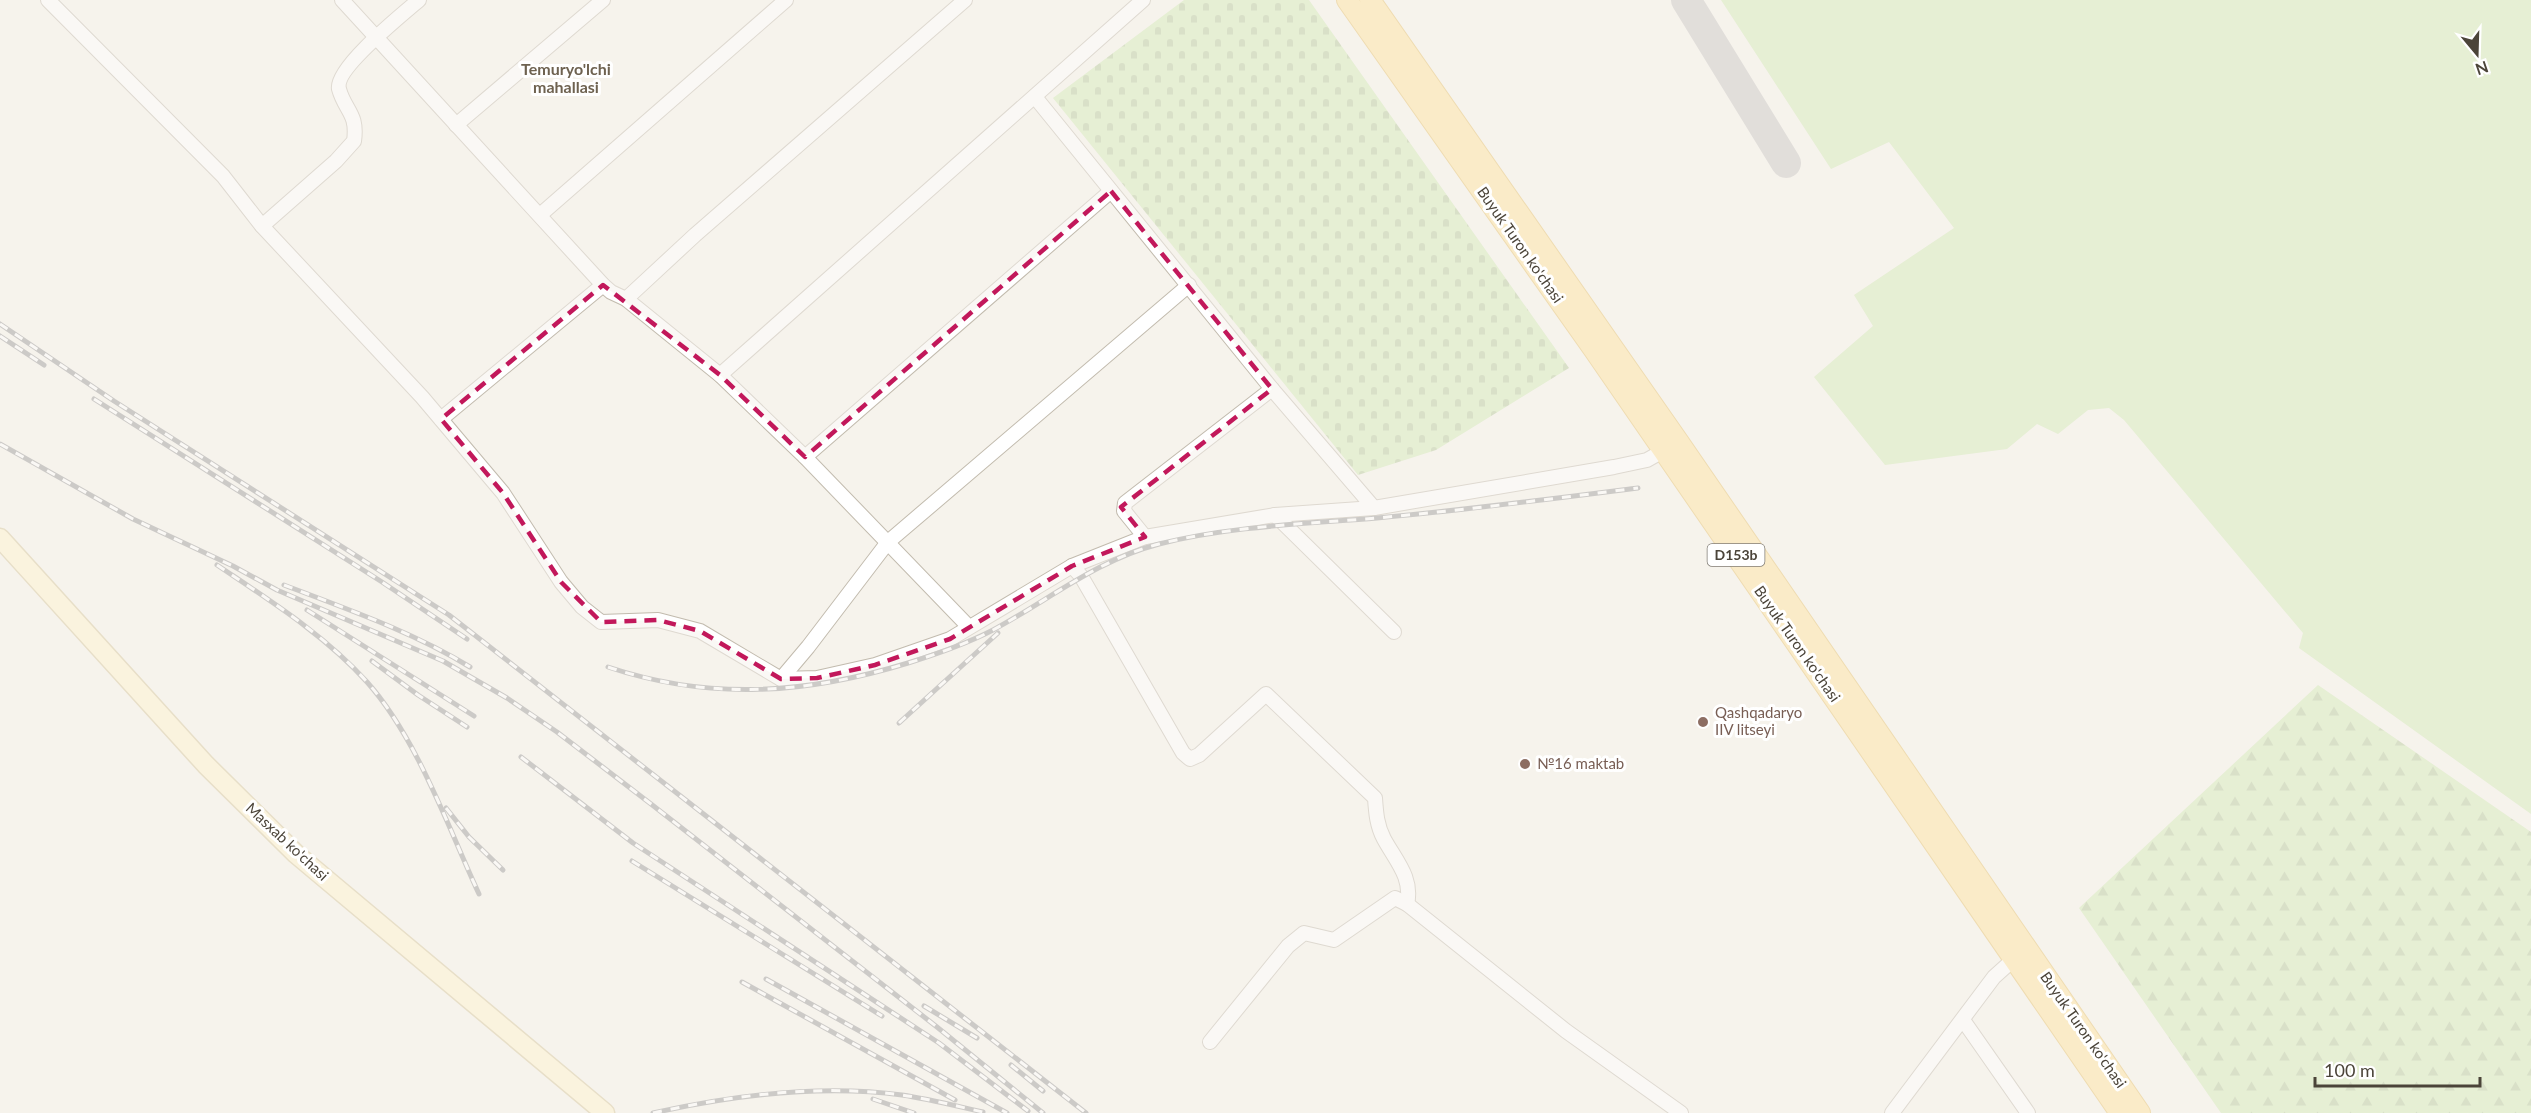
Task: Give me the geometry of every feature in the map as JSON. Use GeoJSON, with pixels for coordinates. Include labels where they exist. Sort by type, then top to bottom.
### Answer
{"type":"FeatureCollection","features":[{"type":"Feature","properties":{"kind":"main road","name":"Buyuk Turon ko'chasi"},"geometry":{"type":"LineString","coordinates":[[1347,0],[1671,446],[2140,1113]]}},
{"type":"Feature","properties":{"kind":"main road","name":"Buyuk Turon ko'chasi"},"geometry":{"type":"LineString","coordinates":[[1370,0],[2014,959],[2120,1113]]}},
{"type":"Feature","properties":{"kind":"main road","name":"Masxab ko'chasi"},"geometry":{"type":"LineString","coordinates":[[0,538],[206,765],[296,854],[605,1113]]}},
{"type":"Feature","properties":{"kind":"street"},"geometry":{"type":"LineString","coordinates":[[48,0],[223,176],[262,226],[441,419],[503,493],[561,582],[582,607],[601,622],[658,620],[700,631],[780,679],[817,678],[875,664],[950,639],[1072,566],[1145,537],[1275,515],[1374,508],[1636,463],[1671,446]]}},
{"type":"Feature","properties":{"kind":"street"},"geometry":{"type":"LineString","coordinates":[[342,0],[603,285],[611,292],[626,299],[720,375],[805,457],[969,627]]}},
{"type":"Feature","properties":{"kind":"street"},"geometry":{"type":"LineString","coordinates":[[262,226],[336,161],[354,141],[356,131],[354,118],[338,87],[340,77],[376,37],[419,0]]}},
{"type":"Feature","properties":{"kind":"street"},"geometry":{"type":"LineString","coordinates":[[456,125],[603,0]]}},
{"type":"Feature","properties":{"kind":"street"},"geometry":{"type":"LineString","coordinates":[[540,215],[786,0]]}},
{"type":"Feature","properties":{"kind":"street"},"geometry":{"type":"LineString","coordinates":[[720,375],[861,247],[1035,97],[1143,0]]}},
{"type":"Feature","properties":{"kind":"street"},"geometry":{"type":"LineString","coordinates":[[626,299],[695,235],[961,1]]}},
{"type":"Feature","properties":{"kind":"street"},"geometry":{"type":"LineString","coordinates":[[1035,97],[1272,389],[1374,508]]}},
{"type":"Feature","properties":{"kind":"street"},"geometry":{"type":"LineString","coordinates":[[805,457],[1112,191]]}},
{"type":"Feature","properties":{"kind":"street"},"geometry":{"type":"LineString","coordinates":[[441,419],[603,285]]}},
{"type":"Feature","properties":{"kind":"street"},"geometry":{"type":"LineString","coordinates":[[780,679],[888,542],[1189,285]]}},
{"type":"Feature","properties":{"kind":"street"},"geometry":{"type":"LineString","coordinates":[[1145,537],[1124,511],[1125,503],[1272,389]]}},
{"type":"Feature","properties":{"kind":"street"},"geometry":{"type":"LineString","coordinates":[[1275,515],[1394,632]]}},
{"type":"Feature","properties":{"kind":"street"},"geometry":{"type":"LineString","coordinates":[[1072,566],[1081,576],[1183,753],[1190,759],[1199,755],[1266,694],[1375,798],[1376,818],[1383,838],[1407,879],[1410,892],[1407,904]]}},
{"type":"Feature","properties":{"kind":"street"},"geometry":{"type":"LineString","coordinates":[[1210,1042],[1288,946],[1304,933],[1334,940],[1395,898],[1407,904],[1566,1031],[1681,1113]]}},
{"type":"Feature","properties":{"kind":"street"},"geometry":{"type":"LineString","coordinates":[[1892,1113],[1994,977],[2014,959]]}},
{"type":"Feature","properties":{"kind":"street"},"geometry":{"type":"LineString","coordinates":[[1963,1020],[2028,1113]]}},
{"type":"Feature","properties":{"kind":"highlighted area"},"geometry":{"type":"Polygon","coordinates":[[[1111,191],[1272,389],[1121,507],[1145,537],[1072,566],[950,639],[875,665],[817,678],[781,679],[700,631],[658,620],[601,622],[561,582],[503,493],[441,419],[603,285],[720,375],[805,457],[1111,191]]]}},
{"type":"Feature","properties":{"kind":"green space"},"geometry":{"type":"Polygon","coordinates":[[[1184,0],[1309,0],[1569,368],[1436,450],[1358,475],[1053,98],[1184,0]]]}},
{"type":"Feature","properties":{"kind":"green space"},"geometry":{"type":"Polygon","coordinates":[[[1721,0],[2531,0],[2531,814],[2299,648],[2303,633],[2124,420],[2109,408],[2088,410],[2058,434],[2037,424],[2007,449],[1885,465],[1814,377],[1873,326],[1854,295],[1954,228],[1889,142],[1831,169],[1721,0]]]}},
{"type":"Feature","properties":{"kind":"green space"},"geometry":{"type":"Polygon","coordinates":[[[2318,685],[2531,832],[2531,1113],[2221,1113],[2079,908],[2318,685]]]}},
{"type":"Feature","properties":{"kind":"taxiway"},"geometry":{"type":"LineString","coordinates":[[1686,0],[1786,163]]}},
{"type":"Feature","properties":{"kind":"railway"},"geometry":{"type":"LineString","coordinates":[[0,324],[114,401],[449,615],[1086,1113]]}},
{"type":"Feature","properties":{"kind":"railway"},"geometry":{"type":"LineString","coordinates":[[0,336],[44,365]]}},
{"type":"Feature","properties":{"kind":"railway"},"geometry":{"type":"LineString","coordinates":[[94,399],[382,582],[467,639]]}},
{"type":"Feature","properties":{"kind":"railway"},"geometry":{"type":"LineString","coordinates":[[0,444],[133,519],[233,566],[277,590],[443,661],[507,698],[557,732],[651,804],[937,1027],[1043,1113]]}},
{"type":"Feature","properties":{"kind":"railway"},"geometry":{"type":"LineString","coordinates":[[608,667],[646,678],[721,689],[796,687],[833,681],[908,663],[972,640],[1014,618],[1094,570],[1136,551],[1159,544],[1240,529],[1377,518],[1638,488]]}},
{"type":"Feature","properties":{"kind":"railway"},"geometry":{"type":"LineString","coordinates":[[217,565],[315,634],[351,665],[385,704],[430,784],[479,894]]}},
{"type":"Feature","properties":{"kind":"railway"},"geometry":{"type":"LineString","coordinates":[[284,585],[403,632],[470,667]]}},
{"type":"Feature","properties":{"kind":"railway"},"geometry":{"type":"LineString","coordinates":[[307,610],[474,716]]}},
{"type":"Feature","properties":{"kind":"railway"},"geometry":{"type":"LineString","coordinates":[[899,723],[998,633]]}},
{"type":"Feature","properties":{"kind":"railway"},"geometry":{"type":"LineString","coordinates":[[372,661],[467,727]]}},
{"type":"Feature","properties":{"kind":"railway"},"geometry":{"type":"LineString","coordinates":[[521,757],[633,843],[939,1043],[1028,1111]]}},
{"type":"Feature","properties":{"kind":"railway"},"geometry":{"type":"LineString","coordinates":[[446,808],[469,837],[503,870]]}},
{"type":"Feature","properties":{"kind":"railway"},"geometry":{"type":"LineString","coordinates":[[632,861],[882,1016]]}},
{"type":"Feature","properties":{"kind":"railway"},"geometry":{"type":"LineString","coordinates":[[766,979],[1007,1113]]}},
{"type":"Feature","properties":{"kind":"railway"},"geometry":{"type":"LineString","coordinates":[[742,982],[955,1100]]}},
{"type":"Feature","properties":{"kind":"railway"},"geometry":{"type":"LineString","coordinates":[[924,1006],[977,1038]]}},
{"type":"Feature","properties":{"kind":"railway"},"geometry":{"type":"LineString","coordinates":[[1011,1065],[1043,1091]]}},
{"type":"Feature","properties":{"kind":"railway"},"geometry":{"type":"LineString","coordinates":[[653,1113],[745,1096],[808,1091],[902,1095],[983,1112]]}},
{"type":"Feature","properties":{"kind":"railway"},"geometry":{"type":"LineString","coordinates":[[873,1099],[914,1113]]}},
{"type":"Feature","properties":{"kind":"place","name":"Qashqadaryo IIV litseyi"},"geometry":{"type":"Point","coordinates":[1703,722]}},
{"type":"Feature","properties":{"kind":"place","name":"№16 maktab"},"geometry":{"type":"Point","coordinates":[1525,764]}},
{"type":"Feature","properties":{"kind":"district","name":"Temuryo'lchi mahallasi"},"geometry":{"type":"Point","coordinates":[566,78]}}]}
